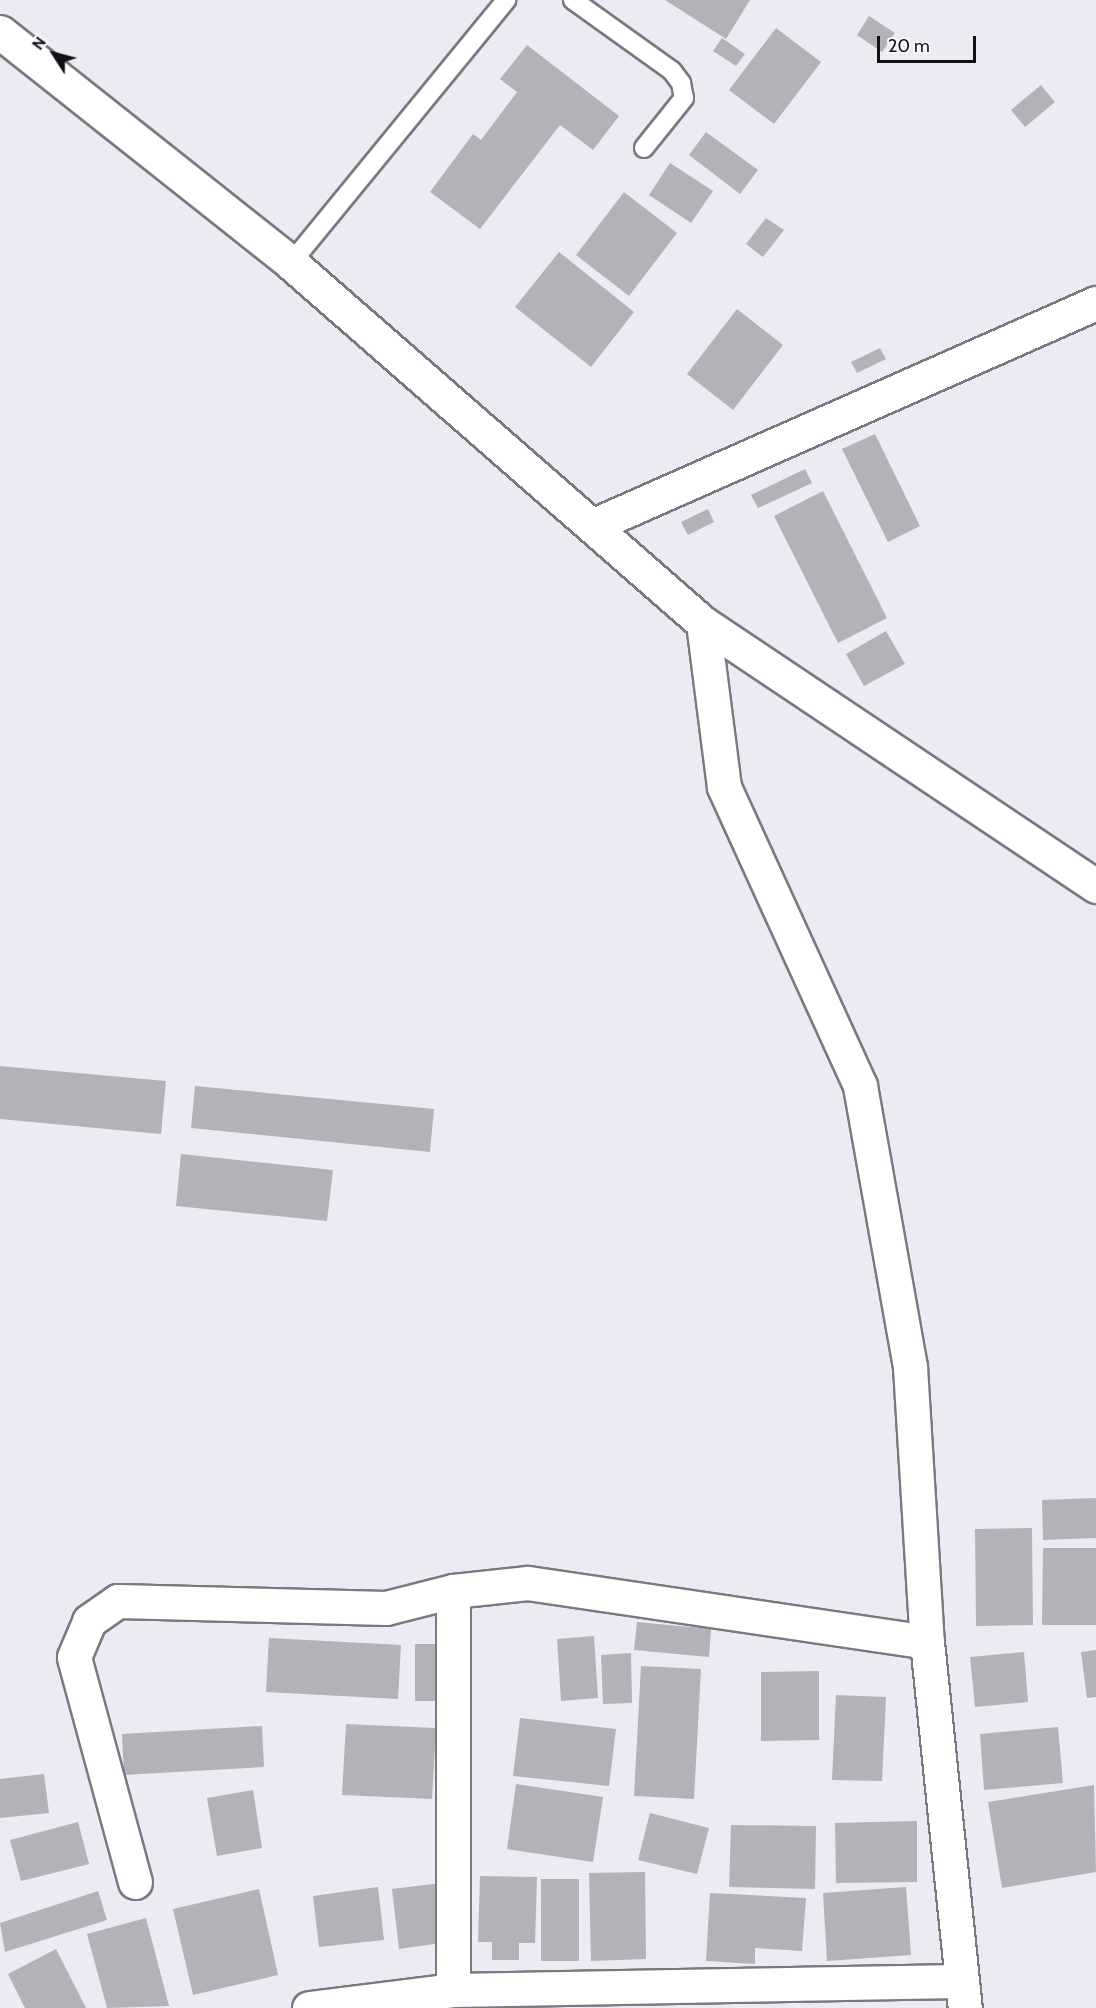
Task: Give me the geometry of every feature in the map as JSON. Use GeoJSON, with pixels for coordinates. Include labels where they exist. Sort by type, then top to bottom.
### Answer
{"type":"FeatureCollection","features":[{"type":"Feature","properties":{"kind":"street"},"geometry":{"type":"LineString","coordinates":[[0,32],[291,263],[703,622],[1096,886]]}},
{"type":"Feature","properties":{"kind":"street"},"geometry":{"type":"LineString","coordinates":[[594,525],[1096,303]]}},
{"type":"Feature","properties":{"kind":"street"},"geometry":{"type":"LineString","coordinates":[[309,2008],[453,1990],[963,1994],[927,1642],[910,1367],[860,1086],[724,787],[703,622]]}},
{"type":"Feature","properties":{"kind":"street"},"geometry":{"type":"LineString","coordinates":[[135,1882],[74,1657],[89,1621],[118,1601],[386,1608],[453,1591],[528,1583],[927,1642]]}},
{"type":"Feature","properties":{"kind":"street"},"geometry":{"type":"LineString","coordinates":[[453,1591],[453,1990]]}},
{"type":"Feature","properties":{"kind":"lane"},"geometry":{"type":"LineString","coordinates":[[291,263],[506,0]]}},
{"type":"Feature","properties":{"kind":"lane"},"geometry":{"type":"LineString","coordinates":[[573,0],[672,71],[681,83],[684,98],[644,148]]}},
{"type":"Feature","properties":{"kind":"building"},"geometry":{"type":"Polygon","coordinates":[[[665,0],[750,0],[726,39],[665,0]]]}},
{"type":"Feature","properties":{"kind":"building"},"geometry":{"type":"Polygon","coordinates":[[[869,16],[895,33],[882,52],[857,35],[869,16]]]}},
{"type":"Feature","properties":{"kind":"building"},"geometry":{"type":"Polygon","coordinates":[[[776,28],[821,62],[774,124],[729,90],[776,28]]]}},
{"type":"Feature","properties":{"kind":"building"},"geometry":{"type":"Polygon","coordinates":[[[722,38],[745,54],[736,66],[713,51],[722,38]]]}},
{"type":"Feature","properties":{"kind":"building"},"geometry":{"type":"Polygon","coordinates":[[[527,45],[619,116],[593,150],[560,125],[480,229],[430,192],[473,134],[481,140],[517,92],[500,79],[527,45]]]}},
{"type":"Feature","properties":{"kind":"building"},"geometry":{"type":"Polygon","coordinates":[[[1041,85],[1055,102],[1025,127],[1011,110],[1041,85]]]}},
{"type":"Feature","properties":{"kind":"building"},"geometry":{"type":"Polygon","coordinates":[[[706,132],[758,170],[740,194],[689,155],[706,132]]]}},
{"type":"Feature","properties":{"kind":"building"},"geometry":{"type":"Polygon","coordinates":[[[670,163],[713,191],[691,223],[649,195],[670,163]]]}},
{"type":"Feature","properties":{"kind":"building"},"geometry":{"type":"Polygon","coordinates":[[[624,192],[677,233],[629,296],[576,255],[624,192]]]}},
{"type":"Feature","properties":{"kind":"building"},"geometry":{"type":"Polygon","coordinates":[[[766,218],[784,230],[763,257],[746,244],[766,218]]]}},
{"type":"Feature","properties":{"kind":"building"},"geometry":{"type":"Polygon","coordinates":[[[559,252],[634,312],[591,367],[515,307],[559,252]]]}},
{"type":"Feature","properties":{"kind":"building"},"geometry":{"type":"Polygon","coordinates":[[[737,309],[783,345],[733,410],[687,374],[737,309]]]}},
{"type":"Feature","properties":{"kind":"building"},"geometry":{"type":"Polygon","coordinates":[[[880,348],[886,359],[857,373],[851,362],[880,348]]]}},
{"type":"Feature","properties":{"kind":"building"},"geometry":{"type":"Polygon","coordinates":[[[875,434],[920,526],[888,542],[842,449],[875,434]]]}},
{"type":"Feature","properties":{"kind":"building"},"geometry":{"type":"Polygon","coordinates":[[[805,469],[812,483],[758,508],[751,495],[805,469]]]}},
{"type":"Feature","properties":{"kind":"building"},"geometry":{"type":"Polygon","coordinates":[[[823,491],[887,618],[838,643],[774,516],[823,491]]]}},
{"type":"Feature","properties":{"kind":"building"},"geometry":{"type":"Polygon","coordinates":[[[708,509],[714,522],[688,535],[681,522],[708,509]]]}},
{"type":"Feature","properties":{"kind":"building"},"geometry":{"type":"Polygon","coordinates":[[[886,631],[905,664],[864,686],[846,654],[886,631]]]}},
{"type":"Feature","properties":{"kind":"building"},"geometry":{"type":"Polygon","coordinates":[[[0,1066],[166,1081],[161,1134],[0,1119],[0,1066]]]}},
{"type":"Feature","properties":{"kind":"building"},"geometry":{"type":"Polygon","coordinates":[[[195,1086],[434,1109],[430,1152],[191,1128],[195,1086]]]}},
{"type":"Feature","properties":{"kind":"building"},"geometry":{"type":"Polygon","coordinates":[[[181,1154],[333,1170],[327,1221],[176,1206],[181,1154]]]}},
{"type":"Feature","properties":{"kind":"building"},"geometry":{"type":"Polygon","coordinates":[[[1096,1498],[1096,1538],[1043,1540],[1042,1500],[1096,1498]]]}},
{"type":"Feature","properties":{"kind":"building"},"geometry":{"type":"Polygon","coordinates":[[[1032,1528],[1033,1625],[976,1626],[975,1529],[1032,1528]]]}},
{"type":"Feature","properties":{"kind":"building"},"geometry":{"type":"Polygon","coordinates":[[[1043,1548],[1096,1548],[1096,1625],[1042,1625],[1043,1548]]]}},
{"type":"Feature","properties":{"kind":"building"},"geometry":{"type":"Polygon","coordinates":[[[637,1622],[711,1629],[709,1657],[634,1650],[637,1622]]]}},
{"type":"Feature","properties":{"kind":"building"},"geometry":{"type":"Polygon","coordinates":[[[594,1636],[598,1698],[561,1701],[557,1639],[594,1636]]]}},
{"type":"Feature","properties":{"kind":"building"},"geometry":{"type":"Polygon","coordinates":[[[269,1638],[401,1645],[398,1699],[266,1692],[269,1638]]]}},
{"type":"Feature","properties":{"kind":"building"},"geometry":{"type":"Polygon","coordinates":[[[415,1644],[440,1644],[440,1701],[415,1701],[415,1644]]]}},
{"type":"Feature","properties":{"kind":"building"},"geometry":{"type":"Polygon","coordinates":[[[1096,1650],[1096,1697],[1087,1698],[1081,1652],[1096,1650]]]}},
{"type":"Feature","properties":{"kind":"building"},"geometry":{"type":"Polygon","coordinates":[[[1024,1652],[1028,1702],[975,1707],[970,1657],[1024,1652]]]}},
{"type":"Feature","properties":{"kind":"building"},"geometry":{"type":"Polygon","coordinates":[[[631,1653],[632,1703],[603,1704],[601,1655],[631,1653]]]}},
{"type":"Feature","properties":{"kind":"building"},"geometry":{"type":"Polygon","coordinates":[[[641,1666],[701,1669],[694,1799],[634,1796],[641,1666]]]}},
{"type":"Feature","properties":{"kind":"building"},"geometry":{"type":"Polygon","coordinates":[[[819,1671],[819,1740],[761,1741],[761,1672],[819,1671]]]}},
{"type":"Feature","properties":{"kind":"building"},"geometry":{"type":"Polygon","coordinates":[[[836,1695],[886,1697],[882,1781],[832,1780],[836,1695]]]}},
{"type":"Feature","properties":{"kind":"building"},"geometry":{"type":"Polygon","coordinates":[[[520,1718],[616,1729],[609,1786],[513,1776],[520,1718]]]}},
{"type":"Feature","properties":{"kind":"building"},"geometry":{"type":"Polygon","coordinates":[[[346,1724],[436,1728],[432,1799],[342,1795],[346,1724]]]}},
{"type":"Feature","properties":{"kind":"building"},"geometry":{"type":"Polygon","coordinates":[[[262,1726],[264,1767],[124,1775],[122,1734],[262,1726]]]}},
{"type":"Feature","properties":{"kind":"building"},"geometry":{"type":"Polygon","coordinates":[[[1058,1727],[1063,1783],[984,1790],[980,1734],[1058,1727]]]}},
{"type":"Feature","properties":{"kind":"building"},"geometry":{"type":"Polygon","coordinates":[[[44,1774],[49,1813],[0,1818],[0,1779],[44,1774]]]}},
{"type":"Feature","properties":{"kind":"building"},"geometry":{"type":"Polygon","coordinates":[[[516,1784],[603,1797],[593,1862],[507,1849],[516,1784]]]}},
{"type":"Feature","properties":{"kind":"building"},"geometry":{"type":"Polygon","coordinates":[[[1094,1785],[1096,1872],[1002,1888],[988,1802],[1094,1785]]]}},
{"type":"Feature","properties":{"kind":"building"},"geometry":{"type":"Polygon","coordinates":[[[253,1790],[262,1848],[217,1856],[207,1798],[253,1790]]]}},
{"type":"Feature","properties":{"kind":"building"},"geometry":{"type":"Polygon","coordinates":[[[650,1813],[709,1828],[697,1874],[638,1860],[650,1813]]]}},
{"type":"Feature","properties":{"kind":"building"},"geometry":{"type":"Polygon","coordinates":[[[917,1821],[917,1882],[836,1883],[835,1823],[917,1821]]]}},
{"type":"Feature","properties":{"kind":"building"},"geometry":{"type":"Polygon","coordinates":[[[78,1822],[89,1864],[21,1881],[10,1840],[78,1822]]]}},
{"type":"Feature","properties":{"kind":"building"},"geometry":{"type":"Polygon","coordinates":[[[731,1825],[816,1826],[815,1889],[729,1887],[731,1825]]]}},
{"type":"Feature","properties":{"kind":"building"},"geometry":{"type":"Polygon","coordinates":[[[645,1872],[646,1959],[591,1961],[589,1873],[645,1872]]]}},
{"type":"Feature","properties":{"kind":"building"},"geometry":{"type":"Polygon","coordinates":[[[480,1876],[537,1877],[535,1943],[519,1943],[519,1960],[492,1960],[492,1942],[478,1942],[480,1876]]]}},
{"type":"Feature","properties":{"kind":"building"},"geometry":{"type":"Polygon","coordinates":[[[541,1879],[579,1879],[579,1961],[541,1961],[541,1879]]]}},
{"type":"Feature","properties":{"kind":"building"},"geometry":{"type":"Polygon","coordinates":[[[441,1883],[448,1942],[399,1949],[392,1889],[441,1883]]]}},
{"type":"Feature","properties":{"kind":"building"},"geometry":{"type":"Polygon","coordinates":[[[378,1887],[384,1940],[319,1947],[313,1896],[378,1887]]]}},
{"type":"Feature","properties":{"kind":"building"},"geometry":{"type":"Polygon","coordinates":[[[906,1887],[911,1955],[827,1961],[823,1893],[906,1887]]]}},
{"type":"Feature","properties":{"kind":"building"},"geometry":{"type":"Polygon","coordinates":[[[259,1889],[278,1975],[193,1995],[173,1909],[259,1889]]]}},
{"type":"Feature","properties":{"kind":"building"},"geometry":{"type":"Polygon","coordinates":[[[98,1891],[107,1920],[5,1952],[0,1923],[98,1891]]]}},
{"type":"Feature","properties":{"kind":"building"},"geometry":{"type":"Polygon","coordinates":[[[710,1893],[806,1898],[802,1951],[755,1948],[755,1964],[706,1961],[710,1893]]]}},
{"type":"Feature","properties":{"kind":"building"},"geometry":{"type":"Polygon","coordinates":[[[146,1918],[169,2006],[107,2008],[87,1934],[146,1918]]]}},
{"type":"Feature","properties":{"kind":"building"},"geometry":{"type":"Polygon","coordinates":[[[56,1949],[86,2008],[25,2008],[8,1974],[56,1949]]]}}]}
